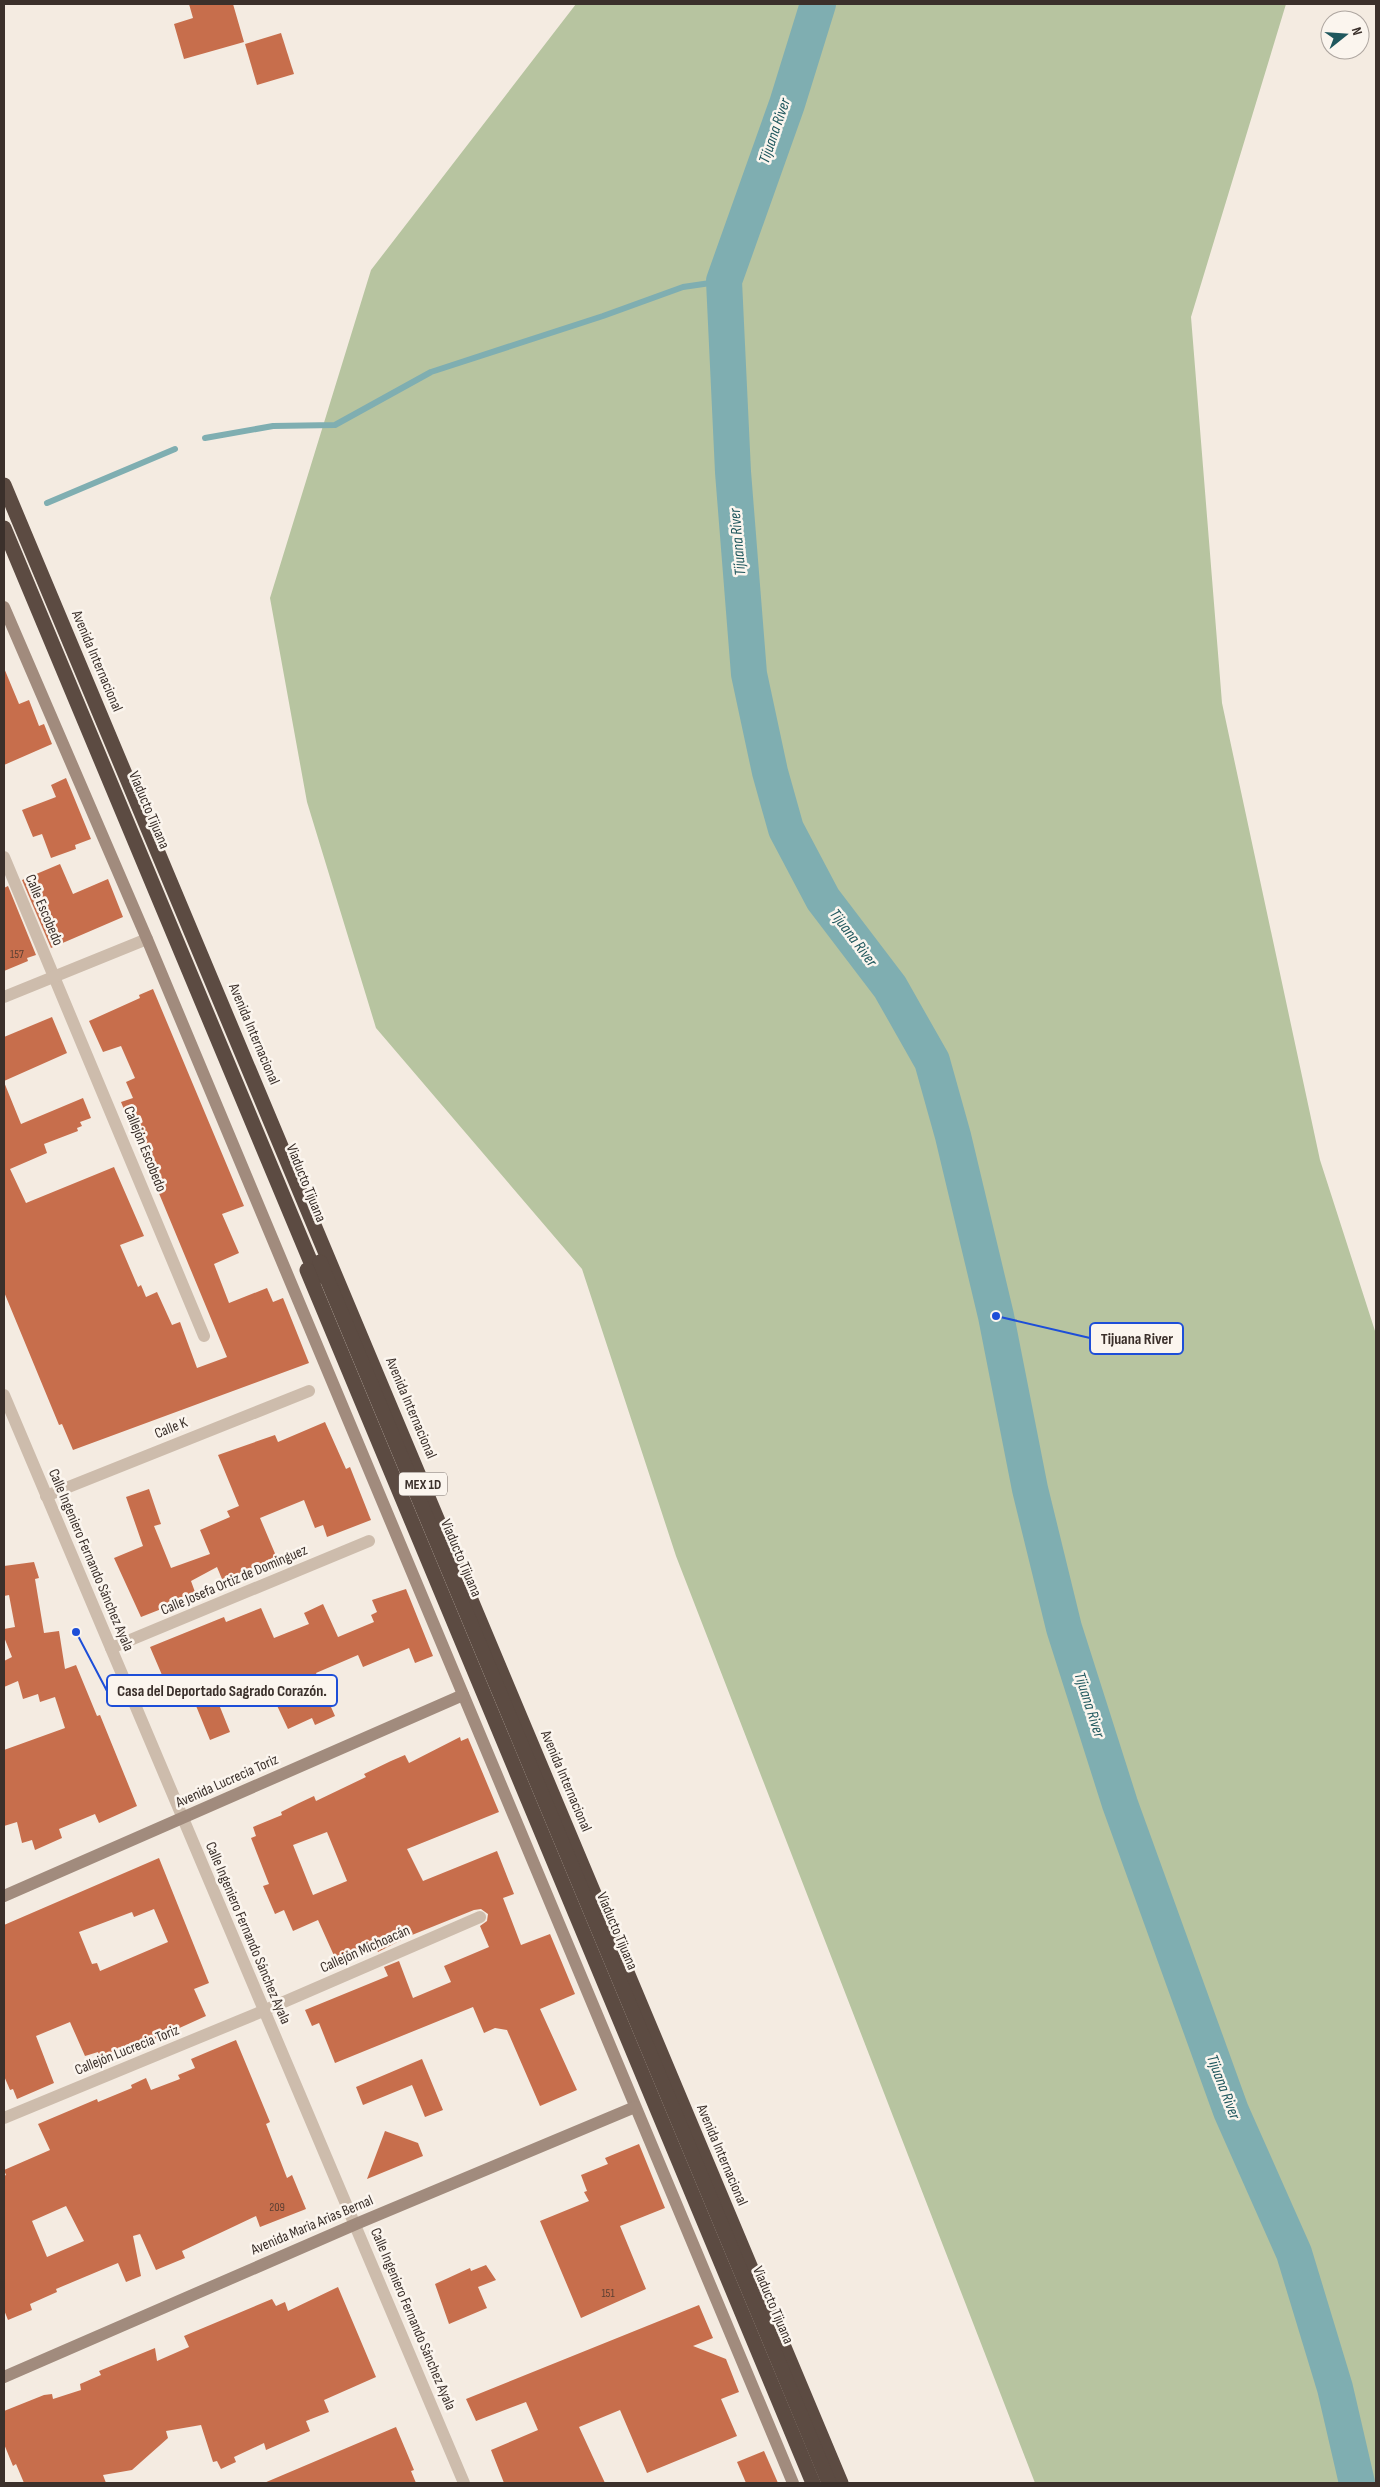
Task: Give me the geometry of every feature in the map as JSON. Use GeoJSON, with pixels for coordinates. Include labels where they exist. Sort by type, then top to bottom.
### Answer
{"type":"FeatureCollection","features":[{"type":"Feature","properties":{"kind":"highway","name":"Avenida Internacional"},"geometry":{"type":"LineString","coordinates":[[4,485],[840,2483]]}},
{"type":"Feature","properties":{"kind":"highway","name":"Viaducto Tijuana"},"geometry":{"type":"LineString","coordinates":[[4,506],[829,2483]]}},
{"type":"Feature","properties":{"kind":"highway","name":"Viaducto Tijuana"},"geometry":{"type":"LineString","coordinates":[[4,528],[819,2483]]}},
{"type":"Feature","properties":{"kind":"highway","name":"MEX 1D"},"geometry":{"type":"LineString","coordinates":[[4,547],[813,2483]]}},
{"type":"Feature","properties":{"kind":"main road"},"geometry":{"type":"LineString","coordinates":[[4,607],[147,939],[793,2483]]}},
{"type":"Feature","properties":{"kind":"main road","name":"Avenida Lucrecia Toriz"},"geometry":{"type":"LineString","coordinates":[[4,1896],[463,1695]]}},
{"type":"Feature","properties":{"kind":"main road","name":"Avenida Maria Arias Bernal"},"geometry":{"type":"LineString","coordinates":[[4,2377],[356,2224],[635,2107]]}},
{"type":"Feature","properties":{"kind":"street","name":"Calle Escobedo"},"geometry":{"type":"LineString","coordinates":[[4,857],[55,975]]}},
{"type":"Feature","properties":{"kind":"street"},"geometry":{"type":"LineString","coordinates":[[4,997],[147,939]]}},
{"type":"Feature","properties":{"kind":"street","name":"Callejón Escobedo"},"geometry":{"type":"LineString","coordinates":[[55,975],[204,1336]]}},
{"type":"Feature","properties":{"kind":"street","name":"Calle K"},"geometry":{"type":"LineString","coordinates":[[46,1496],[308,1391]]}},
{"type":"Feature","properties":{"kind":"street","name":"Calle Ingeniero Fernando Sánchez Ayala"},"geometry":{"type":"LineString","coordinates":[[4,1395],[464,2483]]}},
{"type":"Feature","properties":{"kind":"street","name":"Calle Josefa Ortiz de Domínguez"},"geometry":{"type":"LineString","coordinates":[[111,1648],[369,1541]]}},
{"type":"Feature","properties":{"kind":"street","name":"Callejón Michoacán"},"geometry":{"type":"LineString","coordinates":[[263,2011],[480,1917]]}},
{"type":"Feature","properties":{"kind":"street","name":"Callejón Lucrecia Toriz"},"geometry":{"type":"LineString","coordinates":[[4,2118],[263,2011]]}},
{"type":"Feature","properties":{"kind":"green space"},"geometry":{"type":"Polygon","coordinates":[[[576,4],[1286,4],[1191,317],[1222,703],[1320,1160],[1376,1334],[1376,2483],[1035,2483],[676,1556],[582,1269],[376,1028],[307,802],[270,598],[371,270],[576,4]]]}},
{"type":"Feature","properties":{"kind":"building"},"geometry":{"type":"Polygon","coordinates":[[[189,4],[233,4],[244,42],[184,59],[174,24],[193,18],[189,4]]]}},
{"type":"Feature","properties":{"kind":"building"},"geometry":{"type":"Polygon","coordinates":[[[281,33],[294,74],[257,85],[245,44],[281,33]]]}},
{"type":"Feature","properties":{"kind":"building"},"geometry":{"type":"Polygon","coordinates":[[[4,668],[19,704],[29,700],[39,726],[44,724],[52,744],[4,765],[4,668]]]}},
{"type":"Feature","properties":{"kind":"building"},"geometry":{"type":"Polygon","coordinates":[[[66,778],[91,839],[75,845],[76,849],[51,858],[42,834],[33,837],[22,810],[56,797],[51,785],[66,778]]]}},
{"type":"Feature","properties":{"kind":"building"},"geometry":{"type":"Polygon","coordinates":[[[60,864],[73,894],[108,879],[123,917],[51,948],[22,880],[60,864]]]}},
{"type":"Feature","properties":{"kind":"building"},"geometry":{"type":"Polygon","coordinates":[[[8,886],[36,955],[27,958],[28,961],[4,971],[4,888],[8,886]]]}},
{"type":"Feature","properties":{"kind":"building"},"geometry":{"type":"Polygon","coordinates":[[[153,989],[244,1206],[222,1214],[239,1253],[214,1264],[229,1303],[267,1288],[273,1302],[283,1298],[309,1363],[73,1450],[62,1424],[59,1425],[4,1292],[4,1082],[21,1124],[83,1098],[91,1118],[80,1122],[82,1126],[77,1128],[78,1131],[44,1144],[47,1153],[10,1169],[26,1203],[114,1167],[144,1236],[120,1245],[138,1287],[141,1285],[146,1297],[157,1292],[172,1325],[180,1322],[197,1368],[227,1357],[121,1102],[133,1098],[126,1082],[135,1078],[121,1046],[103,1052],[89,1021],[140,998],[139,995],[153,989]]]}},
{"type":"Feature","properties":{"kind":"building"},"geometry":{"type":"Polygon","coordinates":[[[52,1017],[67,1053],[4,1081],[4,1037],[52,1017]]]}},
{"type":"Feature","properties":{"kind":"building"},"geometry":{"type":"Polygon","coordinates":[[[325,1422],[346,1469],[350,1467],[371,1520],[327,1537],[323,1525],[315,1528],[304,1500],[260,1518],[279,1563],[239,1579],[237,1574],[222,1579],[217,1567],[191,1581],[195,1592],[168,1602],[169,1606],[141,1617],[114,1558],[143,1546],[126,1497],[149,1489],[161,1524],[154,1526],[171,1568],[210,1554],[200,1530],[230,1517],[227,1511],[239,1506],[218,1455],[275,1435],[278,1442],[325,1422]]]}},
{"type":"Feature","properties":{"kind":"building"},"geometry":{"type":"Polygon","coordinates":[[[34,1562],[39,1578],[35,1579],[44,1633],[59,1631],[65,1669],[76,1665],[97,1716],[100,1715],[137,1806],[99,1823],[95,1814],[59,1829],[62,1838],[35,1850],[32,1840],[22,1843],[17,1822],[4,1826],[4,1750],[65,1728],[55,1697],[40,1702],[38,1694],[23,1699],[18,1681],[4,1687],[4,1661],[12,1657],[4,1637],[4,1629],[15,1627],[9,1595],[4,1596],[4,1566],[34,1562]]]}},
{"type":"Feature","properties":{"kind":"building"},"geometry":{"type":"Polygon","coordinates":[[[406,1589],[433,1656],[415,1663],[409,1648],[363,1667],[358,1655],[316,1673],[335,1716],[315,1725],[312,1718],[288,1729],[265,1680],[263,1681],[262,1678],[216,1697],[230,1732],[210,1740],[192,1696],[174,1703],[150,1647],[224,1617],[226,1622],[261,1608],[274,1638],[309,1624],[304,1613],[323,1604],[338,1637],[374,1622],[371,1615],[377,1612],[372,1600],[406,1589]]]}},
{"type":"Feature","properties":{"kind":"building"},"geometry":{"type":"Polygon","coordinates":[[[460,1737],[461,1741],[468,1738],[499,1812],[407,1849],[423,1881],[497,1851],[514,1894],[503,1898],[521,1945],[550,1934],[575,1994],[540,2009],[577,2090],[540,2106],[507,2030],[495,2028],[484,2033],[473,2007],[335,2063],[319,2023],[312,2026],[305,2010],[388,1976],[384,1967],[399,1961],[413,1998],[451,1982],[444,1966],[489,1947],[480,1926],[487,1921],[488,1914],[481,1909],[474,1910],[407,1937],[378,1952],[375,1945],[336,1960],[318,1920],[293,1931],[284,1910],[275,1914],[263,1886],[269,1884],[251,1838],[256,1836],[253,1827],[282,1815],[281,1812],[314,1796],[316,1801],[366,1777],[364,1774],[405,1755],[409,1763],[460,1737]],[[327,1832],[293,1845],[313,1895],[347,1881],[327,1832]]]}},
{"type":"Feature","properties":{"kind":"building"},"geometry":{"type":"Polygon","coordinates":[[[159,1858],[209,1983],[194,1989],[206,2016],[102,2063],[98,2052],[85,2056],[70,2022],[36,2036],[54,2083],[17,2099],[13,2089],[10,2090],[4,2076],[4,1925],[159,1858]],[[154,1909],[134,1917],[132,1912],[79,1932],[92,1964],[97,1963],[100,1971],[168,1942],[154,1909]]]}},
{"type":"Feature","properties":{"kind":"building"},"geometry":{"type":"Polygon","coordinates":[[[236,2040],[270,2122],[266,2124],[287,2178],[292,2175],[306,2209],[260,2227],[256,2216],[182,2251],[185,2258],[156,2270],[140,2234],[133,2236],[141,2276],[126,2282],[118,2263],[56,2289],[57,2292],[30,2304],[32,2310],[8,2320],[4,2310],[4,2176],[6,2175],[4,2170],[50,2150],[38,2124],[97,2099],[98,2102],[132,2088],[131,2085],[146,2078],[151,2090],[180,2079],[178,2075],[195,2068],[191,2059],[236,2040]],[[66,2206],[32,2221],[47,2257],[84,2241],[66,2206]]]}},
{"type":"Feature","properties":{"kind":"building"},"geometry":{"type":"Polygon","coordinates":[[[422,2059],[443,2110],[425,2117],[412,2085],[363,2105],[356,2087],[422,2059]]]}},
{"type":"Feature","properties":{"kind":"building"},"geometry":{"type":"Polygon","coordinates":[[[385,2131],[418,2143],[423,2156],[367,2179],[385,2131]]]}},
{"type":"Feature","properties":{"kind":"building"},"geometry":{"type":"Polygon","coordinates":[[[639,2144],[665,2208],[620,2226],[646,2289],[581,2318],[540,2221],[589,2201],[584,2192],[587,2191],[581,2175],[608,2164],[605,2158],[639,2144]]]}},
{"type":"Feature","properties":{"kind":"building"},"geometry":{"type":"Polygon","coordinates":[[[486,2265],[496,2280],[478,2287],[487,2308],[449,2324],[435,2284],[470,2268],[471,2271],[486,2265]]]}},
{"type":"Feature","properties":{"kind":"building"},"geometry":{"type":"Polygon","coordinates":[[[338,2287],[376,2377],[324,2400],[329,2412],[306,2421],[310,2431],[266,2450],[264,2443],[234,2457],[236,2462],[221,2469],[217,2461],[213,2462],[201,2425],[166,2431],[168,2438],[132,2470],[103,2475],[106,2483],[24,2483],[16,2464],[13,2466],[4,2444],[4,2411],[44,2395],[52,2394],[53,2399],[81,2390],[80,2384],[101,2375],[99,2371],[155,2348],[157,2361],[189,2347],[184,2336],[272,2299],[276,2306],[285,2302],[288,2311],[338,2287]]]}},
{"type":"Feature","properties":{"kind":"building"},"geometry":{"type":"Polygon","coordinates":[[[699,2305],[713,2338],[693,2346],[726,2359],[739,2392],[721,2399],[737,2436],[647,2473],[620,2410],[579,2427],[605,2483],[504,2483],[491,2450],[538,2430],[526,2402],[476,2421],[466,2399],[699,2305]]]}},
{"type":"Feature","properties":{"kind":"building"},"geometry":{"type":"Polygon","coordinates":[[[396,2427],[414,2470],[411,2471],[416,2483],[264,2483],[396,2427]]]}},
{"type":"Feature","properties":{"kind":"building"},"geometry":{"type":"Polygon","coordinates":[[[764,2451],[778,2483],[746,2483],[737,2462],[764,2451]]]}},
{"type":"Feature","properties":{"kind":"waterway","name":"Tijuana River"},"geometry":{"type":"LineString","coordinates":[[818,4],[787,104],[724,281],[733,472],[749,674],[770,772],[786,829],[823,899],[890,987],[932,1061],[953,1136],[996,1316],[1030,1489],[1064,1628],[1120,1804],[1231,2111],[1294,2253],[1335,2388],[1357,2483]]}},
{"type":"Feature","properties":{"kind":"waterway"},"geometry":{"type":"LineString","coordinates":[[205,438],[273,426],[335,425],[431,372],[603,316],[683,287],[724,281]]}},
{"type":"Feature","properties":{"kind":"waterway"},"geometry":{"type":"LineString","coordinates":[[47,503],[175,449]]}},
{"type":"Feature","properties":{"kind":"place","name":"Tijuana River"},"geometry":{"type":"Point","coordinates":[996,1316]}},
{"type":"Feature","properties":{"kind":"place","name":"Casa del Deportado Sagrado Corazón."},"geometry":{"type":"Point","coordinates":[76,1632]}}]}
